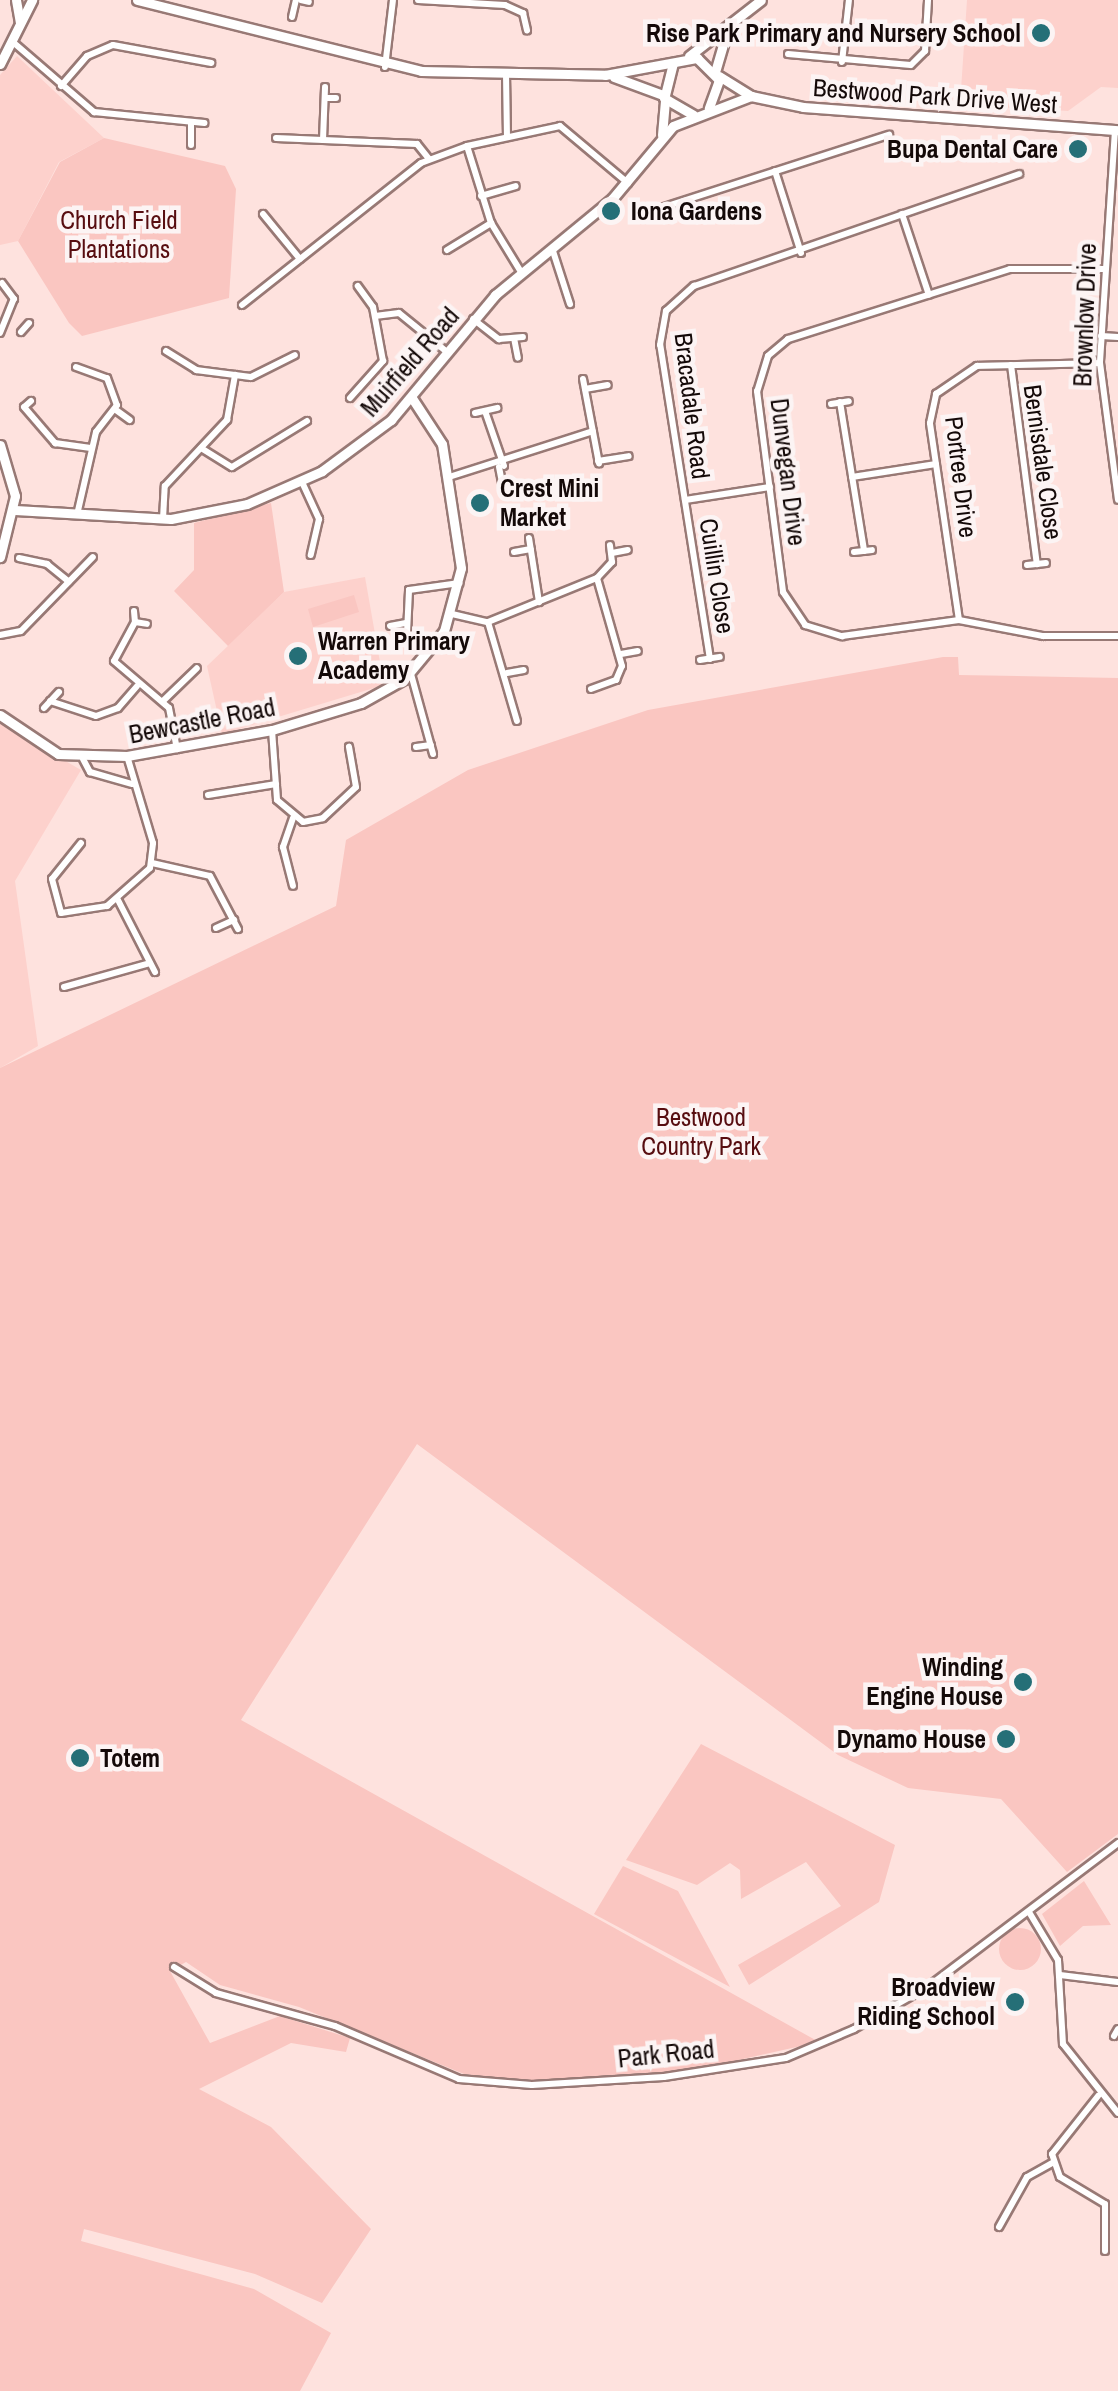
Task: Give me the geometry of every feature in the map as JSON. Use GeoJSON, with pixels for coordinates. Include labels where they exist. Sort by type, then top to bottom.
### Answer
{"type":"FeatureCollection","features":[{"type":"Feature","properties":{"kind":"street"},"geometry":{"type":"LineString","coordinates":[[16,0],[20,22]]}},
{"type":"Feature","properties":{"kind":"street"},"geometry":{"type":"LineString","coordinates":[[0,64],[14,43],[32,0]]}},
{"type":"Feature","properties":{"kind":"street"},"geometry":{"type":"LineString","coordinates":[[137,0],[385,67],[605,75],[686,58],[761,0]]}},
{"type":"Feature","properties":{"kind":"street"},"geometry":{"type":"LineString","coordinates":[[385,67],[393,0]]}},
{"type":"Feature","properties":{"kind":"street"},"geometry":{"type":"LineString","coordinates":[[418,0],[505,6],[522,13],[527,31]]}},
{"type":"Feature","properties":{"kind":"street"},"geometry":{"type":"LineString","coordinates":[[788,54],[842,62],[916,63],[928,0]]}},
{"type":"Feature","properties":{"kind":"street"},"geometry":{"type":"LineString","coordinates":[[292,17],[302,1]]}},
{"type":"Feature","properties":{"kind":"street"},"geometry":{"type":"LineString","coordinates":[[839,2],[848,2],[842,62]]}},
{"type":"Feature","properties":{"kind":"street"},"geometry":{"type":"LineString","coordinates":[[707,110],[728,28]]}},
{"type":"Feature","properties":{"kind":"street"},"geometry":{"type":"LineString","coordinates":[[14,43],[61,86],[106,116],[204,123]]}},
{"type":"Feature","properties":{"kind":"street"},"geometry":{"type":"LineString","coordinates":[[61,86],[87,56],[113,44],[212,64]]}},
{"type":"Feature","properties":{"kind":"street"},"geometry":{"type":"LineString","coordinates":[[798,56],[800,46]]}},
{"type":"Feature","properties":{"kind":"street","name":"Bestwood Park Drive West"},"geometry":{"type":"LineString","coordinates":[[686,58],[750,96]]}},
{"type":"Feature","properties":{"kind":"street"},"geometry":{"type":"LineString","coordinates":[[662,137],[664,98],[675,62]]}},
{"type":"Feature","properties":{"kind":"street"},"geometry":{"type":"LineString","coordinates":[[506,74],[506,134]]}},
{"type":"Feature","properties":{"kind":"street"},"geometry":{"type":"LineString","coordinates":[[605,75],[664,98],[694,115]]}},
{"type":"Feature","properties":{"kind":"street"},"geometry":{"type":"LineString","coordinates":[[323,140],[325,87]]}},
{"type":"Feature","properties":{"kind":"street","name":"Bestwood Park Drive West"},"geometry":{"type":"LineString","coordinates":[[694,115],[750,96],[1117,130]]}},
{"type":"Feature","properties":{"kind":"street"},"geometry":{"type":"LineString","coordinates":[[325,98],[336,98]]}},
{"type":"Feature","properties":{"kind":"street","name":"Muirfield Road"},"geometry":{"type":"LineString","coordinates":[[15,510],[163,519],[228,509],[302,482],[412,398],[473,320],[521,272],[628,183],[662,137],[694,115]]}},
{"type":"Feature","properties":{"kind":"street"},"geometry":{"type":"LineString","coordinates":[[191,145],[192,122]]}},
{"type":"Feature","properties":{"kind":"street"},"geometry":{"type":"LineString","coordinates":[[242,305],[429,159],[466,146],[506,134],[568,129],[628,183]]}},
{"type":"Feature","properties":{"kind":"street","name":"Brownlow Drive"},"geometry":{"type":"LineString","coordinates":[[1117,130],[1100,362],[1118,500]]}},
{"type":"Feature","properties":{"kind":"street"},"geometry":{"type":"LineString","coordinates":[[862,133],[865,143]]}},
{"type":"Feature","properties":{"kind":"street"},"geometry":{"type":"LineString","coordinates":[[636,216],[889,135]]}},
{"type":"Feature","properties":{"kind":"street"},"geometry":{"type":"LineString","coordinates":[[276,138],[417,144],[429,159]]}},
{"type":"Feature","properties":{"kind":"street"},"geometry":{"type":"LineString","coordinates":[[466,146],[491,223],[521,272]]}},
{"type":"Feature","properties":{"kind":"street"},"geometry":{"type":"LineString","coordinates":[[775,172],[801,253]]}},
{"type":"Feature","properties":{"kind":"street","name":"Bracadale Road"},"geometry":{"type":"LineString","coordinates":[[770,486],[684,500],[660,345],[666,311],[694,286],[801,253],[1019,174]]}},
{"type":"Feature","properties":{"kind":"street"},"geometry":{"type":"LineString","coordinates":[[481,196],[516,186]]}},
{"type":"Feature","properties":{"kind":"street"},"geometry":{"type":"LineString","coordinates":[[648,201],[652,211]]}},
{"type":"Feature","properties":{"kind":"street"},"geometry":{"type":"LineString","coordinates":[[263,214],[300,259]]}},
{"type":"Feature","properties":{"kind":"street"},"geometry":{"type":"LineString","coordinates":[[902,214],[929,294]]}},
{"type":"Feature","properties":{"kind":"street"},"geometry":{"type":"LineString","coordinates":[[448,238],[451,248],[491,223]]}},
{"type":"Feature","properties":{"kind":"street"},"geometry":{"type":"LineString","coordinates":[[552,248],[570,304]]}},
{"type":"Feature","properties":{"kind":"street","name":"Dunvegan Drive"},"geometry":{"type":"LineString","coordinates":[[1118,266],[1024,266],[788,339],[768,356],[757,391],[784,592],[805,625],[842,636],[959,620],[1044,636],[1118,636]]}},
{"type":"Feature","properties":{"kind":"street"},"geometry":{"type":"LineString","coordinates":[[0,333],[9,319],[5,285],[17,280]]}},
{"type":"Feature","properties":{"kind":"street"},"geometry":{"type":"LineString","coordinates":[[350,398],[363,391],[383,361],[375,316],[358,286]]}},
{"type":"Feature","properties":{"kind":"street"},"geometry":{"type":"LineString","coordinates":[[568,293],[580,290]]}},
{"type":"Feature","properties":{"kind":"street"},"geometry":{"type":"LineString","coordinates":[[251,299],[257,307]]}},
{"type":"Feature","properties":{"kind":"street"},"geometry":{"type":"LineString","coordinates":[[375,316],[399,313],[447,352]]}},
{"type":"Feature","properties":{"kind":"street"},"geometry":{"type":"LineString","coordinates":[[9,319],[24,326]]}},
{"type":"Feature","properties":{"kind":"street"},"geometry":{"type":"LineString","coordinates":[[473,320],[495,338],[519,338],[518,358]]}},
{"type":"Feature","properties":{"kind":"street"},"geometry":{"type":"LineString","coordinates":[[1102,336],[1118,337]]}},
{"type":"Feature","properties":{"kind":"street"},"geometry":{"type":"LineString","coordinates":[[166,351],[180,360],[234,375],[258,376],[284,358],[295,356]]}},
{"type":"Feature","properties":{"kind":"street"},"geometry":{"type":"LineString","coordinates":[[180,360],[186,351]]}},
{"type":"Feature","properties":{"kind":"street"},"geometry":{"type":"LineString","coordinates":[[284,358],[286,368]]}},
{"type":"Feature","properties":{"kind":"street"},"geometry":{"type":"LineString","coordinates":[[94,371],[97,362]]}},
{"type":"Feature","properties":{"kind":"street","name":"Portree Drive"},"geometry":{"type":"LineString","coordinates":[[959,620],[930,412],[942,387],[966,368],[1100,362]]}},
{"type":"Feature","properties":{"kind":"street","name":"Bernisdale Close"},"geometry":{"type":"LineString","coordinates":[[1011,365],[1042,564],[1027,565]]}},
{"type":"Feature","properties":{"kind":"street"},"geometry":{"type":"LineString","coordinates":[[76,368],[94,371],[114,388],[116,410],[91,448],[76,516]]}},
{"type":"Feature","properties":{"kind":"street"},"geometry":{"type":"LineString","coordinates":[[163,519],[165,486],[227,420],[234,375]]}},
{"type":"Feature","properties":{"kind":"street"},"geometry":{"type":"LineString","coordinates":[[583,379],[599,462],[629,456]]}},
{"type":"Feature","properties":{"kind":"street"},"geometry":{"type":"LineString","coordinates":[[356,380],[363,391]]}},
{"type":"Feature","properties":{"kind":"street"},"geometry":{"type":"LineString","coordinates":[[585,389],[608,385]]}},
{"type":"Feature","properties":{"kind":"street","name":"Bewcastle Road"},"geometry":{"type":"LineString","coordinates":[[0,715],[29,740],[83,759],[127,756],[272,730],[361,704],[411,674],[452,614],[460,582],[449,477],[436,427],[412,398]]}},
{"type":"Feature","properties":{"kind":"street"},"geometry":{"type":"LineString","coordinates":[[31,401],[24,407],[58,444],[91,448]]}},
{"type":"Feature","properties":{"kind":"street"},"geometry":{"type":"LineString","coordinates":[[831,404],[845,402],[852,477],[868,550],[854,552]]}},
{"type":"Feature","properties":{"kind":"street"},"geometry":{"type":"LineString","coordinates":[[475,413],[497,408]]}},
{"type":"Feature","properties":{"kind":"street"},"geometry":{"type":"LineString","coordinates":[[116,410],[130,420]]}},
{"type":"Feature","properties":{"kind":"street"},"geometry":{"type":"LineString","coordinates":[[486,411],[502,467],[503,488]]}},
{"type":"Feature","properties":{"kind":"street"},"geometry":{"type":"LineString","coordinates":[[201,448],[232,467],[298,431],[307,422]]}},
{"type":"Feature","properties":{"kind":"street"},"geometry":{"type":"LineString","coordinates":[[298,431],[304,439]]}},
{"type":"Feature","properties":{"kind":"street"},"geometry":{"type":"LineString","coordinates":[[449,477],[502,467],[593,431]]}},
{"type":"Feature","properties":{"kind":"street"},"geometry":{"type":"LineString","coordinates":[[55,456],[58,444]]}},
{"type":"Feature","properties":{"kind":"street"},"geometry":{"type":"LineString","coordinates":[[0,445],[15,510],[0,557]]}},
{"type":"Feature","properties":{"kind":"street"},"geometry":{"type":"LineString","coordinates":[[852,477],[936,464]]}},
{"type":"Feature","properties":{"kind":"street"},"geometry":{"type":"LineString","coordinates":[[302,482],[320,519],[314,551],[325,552]]}},
{"type":"Feature","properties":{"kind":"street","name":"Cuillin Close"},"geometry":{"type":"LineString","coordinates":[[684,500],[710,659]]}},
{"type":"Feature","properties":{"kind":"street"},"geometry":{"type":"LineString","coordinates":[[529,538],[540,602]]}},
{"type":"Feature","properties":{"kind":"street"},"geometry":{"type":"LineString","coordinates":[[28,559],[30,548]]}},
{"type":"Feature","properties":{"kind":"street"},"geometry":{"type":"LineString","coordinates":[[514,552],[531,549]]}},
{"type":"Feature","properties":{"kind":"street"},"geometry":{"type":"LineString","coordinates":[[452,614],[488,622],[597,578],[611,549],[628,550]]}},
{"type":"Feature","properties":{"kind":"street"},"geometry":{"type":"LineString","coordinates":[[0,635],[21,632],[69,582],[90,567],[93,557]]}},
{"type":"Feature","properties":{"kind":"street"},"geometry":{"type":"LineString","coordinates":[[19,558],[69,582]]}},
{"type":"Feature","properties":{"kind":"street"},"geometry":{"type":"LineString","coordinates":[[592,689],[620,676],[621,654],[597,578]]}},
{"type":"Feature","properties":{"kind":"street"},"geometry":{"type":"LineString","coordinates":[[407,633],[412,587],[460,582]]}},
{"type":"Feature","properties":{"kind":"street"},"geometry":{"type":"LineString","coordinates":[[113,654],[135,622],[134,610]]}},
{"type":"Feature","properties":{"kind":"street"},"geometry":{"type":"LineString","coordinates":[[135,622],[146,624]]}},
{"type":"Feature","properties":{"kind":"street"},"geometry":{"type":"LineString","coordinates":[[488,622],[520,710],[517,721]]}},
{"type":"Feature","properties":{"kind":"street"},"geometry":{"type":"LineString","coordinates":[[390,626],[406,623]]}},
{"type":"Feature","properties":{"kind":"street"},"geometry":{"type":"LineString","coordinates":[[621,654],[638,651]]}},
{"type":"Feature","properties":{"kind":"street"},"geometry":{"type":"LineString","coordinates":[[100,652],[113,654],[136,686],[163,701],[177,749]]}},
{"type":"Feature","properties":{"kind":"street","name":"Cuillin Close"},"geometry":{"type":"LineString","coordinates":[[700,660],[720,658]]}},
{"type":"Feature","properties":{"kind":"street"},"geometry":{"type":"LineString","coordinates":[[163,701],[197,668]]}},
{"type":"Feature","properties":{"kind":"street"},"geometry":{"type":"LineString","coordinates":[[506,672],[524,670]]}},
{"type":"Feature","properties":{"kind":"street"},"geometry":{"type":"LineString","coordinates":[[411,674],[433,754]]}},
{"type":"Feature","properties":{"kind":"street"},"geometry":{"type":"LineString","coordinates":[[190,675],[197,683]]}},
{"type":"Feature","properties":{"kind":"street"},"geometry":{"type":"LineString","coordinates":[[600,677],[602,687]]}},
{"type":"Feature","properties":{"kind":"street"},"geometry":{"type":"LineString","coordinates":[[58,692],[47,704],[96,716],[136,686]]}},
{"type":"Feature","properties":{"kind":"street"},"geometry":{"type":"LineString","coordinates":[[272,730],[276,784],[292,818],[283,847],[293,886]]}},
{"type":"Feature","properties":{"kind":"street"},"geometry":{"type":"LineString","coordinates":[[416,748],[431,745]]}},
{"type":"Feature","properties":{"kind":"street"},"geometry":{"type":"LineString","coordinates":[[349,746],[356,787]]}},
{"type":"Feature","properties":{"kind":"street"},"geometry":{"type":"LineString","coordinates":[[352,756],[362,754]]}},
{"type":"Feature","properties":{"kind":"street"},"geometry":{"type":"LineString","coordinates":[[127,756],[152,863]]}},
{"type":"Feature","properties":{"kind":"street"},"geometry":{"type":"LineString","coordinates":[[83,759],[90,772],[132,784]]}},
{"type":"Feature","properties":{"kind":"street"},"geometry":{"type":"LineString","coordinates":[[213,784],[211,794],[276,784]]}},
{"type":"Feature","properties":{"kind":"street"},"geometry":{"type":"LineString","coordinates":[[292,818],[323,818],[356,787]]}},
{"type":"Feature","properties":{"kind":"street"},"geometry":{"type":"LineString","coordinates":[[356,787],[366,792]]}},
{"type":"Feature","properties":{"kind":"street"},"geometry":{"type":"LineString","coordinates":[[75,845],[52,879],[53,914],[90,912],[118,900],[152,863]]}},
{"type":"Feature","properties":{"kind":"street"},"geometry":{"type":"LineString","coordinates":[[152,863],[210,876],[238,929]]}},
{"type":"Feature","properties":{"kind":"street"},"geometry":{"type":"LineString","coordinates":[[290,876],[301,874]]}},
{"type":"Feature","properties":{"kind":"street"},"geometry":{"type":"LineString","coordinates":[[118,900],[155,972]]}},
{"type":"Feature","properties":{"kind":"street"},"geometry":{"type":"LineString","coordinates":[[216,928],[234,920]]}},
{"type":"Feature","properties":{"kind":"street"},"geometry":{"type":"LineString","coordinates":[[64,987],[150,962]]}},
{"type":"Feature","properties":{"kind":"street"},"geometry":{"type":"LineString","coordinates":[[74,985],[76,995]]}},
{"type":"Feature","properties":{"kind":"street","name":"Park Road"},"geometry":{"type":"LineString","coordinates":[[174,1967],[216,1993],[335,2026],[459,2079],[646,2078],[817,2048],[929,1986],[1118,1843]]}},
{"type":"Feature","properties":{"kind":"street"},"geometry":{"type":"LineString","coordinates":[[1029,1912],[1060,1974],[1060,2037],[1098,2096],[1118,2113]]}},
{"type":"Feature","properties":{"kind":"street"},"geometry":{"type":"LineString","coordinates":[[1090,1976],[1091,1966]]}},
{"type":"Feature","properties":{"kind":"street"},"geometry":{"type":"LineString","coordinates":[[1060,1974],[1118,1982]]}},
{"type":"Feature","properties":{"kind":"street"},"geometry":{"type":"LineString","coordinates":[[1052,2163],[1054,2145],[1098,2096]]}},
{"type":"Feature","properties":{"kind":"street"},"geometry":{"type":"LineString","coordinates":[[999,2227],[1027,2177],[1052,2163]]}},
{"type":"Feature","properties":{"kind":"street"},"geometry":{"type":"LineString","coordinates":[[1052,2163],[1105,2204],[1105,2252]]}},
{"type":"Feature","properties":{"kind":"street"},"geometry":{"type":"LineString","coordinates":[[1107,2242],[1117,2244]]}},
{"type":"Feature","properties":{"kind":"shaded area","name":"Rise Park Primary and Nursery School"},"geometry":{"type":"Polygon","coordinates":[[[967,0],[1118,0],[1118,88],[1101,87],[1068,111],[960,105],[967,0]]]}},
{"type":"Feature","properties":{"kind":"shaded area"},"geometry":{"type":"Polygon","coordinates":[[[17,56],[104,138],[59,162],[18,241],[0,245],[0,75],[17,56]]]}},
{"type":"Feature","properties":{"kind":"shaded area","name":"Warren Primary Academy"},"geometry":{"type":"Polygon","coordinates":[[[365,577],[384,685],[222,734],[207,666],[284,592],[365,577]]]}},
{"type":"Feature","properties":{"kind":"shaded area"},"geometry":{"type":"Polygon","coordinates":[[[0,723],[81,770],[15,881],[38,1046],[0,1068],[0,723]]]}},
{"type":"Feature","properties":{"kind":"green space","name":"Church Field Plantations"},"geometry":{"type":"Polygon","coordinates":[[[104,138],[225,166],[236,189],[229,298],[82,336],[69,323],[18,241],[60,162],[104,138]]]}},
{"type":"Feature","properties":{"kind":"green space"},"geometry":{"type":"Polygon","coordinates":[[[271,503],[284,592],[228,646],[174,591],[194,570],[194,523],[271,503]]]}},
{"type":"Feature","properties":{"kind":"green space"},"geometry":{"type":"Polygon","coordinates":[[[354,595],[359,612],[313,627],[308,609],[354,595]]]}},
{"type":"Feature","properties":{"kind":"green space","name":"Bestwood Country Park"},"geometry":{"type":"Polygon","coordinates":[[[958,657],[959,675],[1118,678],[1118,1834],[1067,1872],[1001,1799],[908,1788],[838,1755],[417,1444],[241,1720],[819,2042],[690,2071],[530,2081],[464,2074],[299,2007],[220,1985],[186,1962],[170,1971],[210,2043],[280,2016],[350,2038],[346,2052],[291,2043],[199,2089],[271,2127],[371,2229],[322,2303],[255,2274],[84,2229],[81,2241],[254,2289],[331,2333],[300,2391],[0,2391],[0,1068],[336,906],[346,840],[468,770],[648,710],[958,657]]]}},
{"type":"Feature","properties":{"kind":"green space"},"geometry":{"type":"Polygon","coordinates":[[[701,1744],[895,1845],[879,1902],[749,1985],[738,1965],[841,1906],[806,1862],[741,1899],[740,1870],[730,1863],[697,1885],[626,1860],[701,1744]]]}},
{"type":"Feature","properties":{"kind":"green space"},"geometry":{"type":"Polygon","coordinates":[[[623,1866],[678,1891],[730,1987],[594,1914],[623,1866]]]}},
{"type":"Feature","properties":{"kind":"green space"},"geometry":{"type":"Polygon","coordinates":[[[1084,1881],[1111,1925],[1083,1926],[1060,1946],[1042,1914],[1084,1881]]]}},
{"type":"Feature","properties":{"kind":"green space"},"geometry":{"type":"Polygon","coordinates":[[[1020,1928],[1035,1934],[1041,1949],[1035,1964],[1020,1970],[1005,1964],[999,1949],[1005,1934],[1020,1928]]]}},
{"type":"Feature","properties":{"kind":"place","name":"Rise Park Primary and Nursery School"},"geometry":{"type":"Point","coordinates":[1041,33]}},
{"type":"Feature","properties":{"kind":"place","name":"Bupa Dental Care"},"geometry":{"type":"Point","coordinates":[1078,149]}},
{"type":"Feature","properties":{"kind":"place","name":"Iona Gardens"},"geometry":{"type":"Point","coordinates":[611,211]}},
{"type":"Feature","properties":{"kind":"place","name":"Crest Mini Market"},"geometry":{"type":"Point","coordinates":[480,503]}},
{"type":"Feature","properties":{"kind":"place","name":"Warren Primary Academy"},"geometry":{"type":"Point","coordinates":[298,656]}},
{"type":"Feature","properties":{"kind":"place","name":"Winding Engine House"},"geometry":{"type":"Point","coordinates":[1023,1682]}},
{"type":"Feature","properties":{"kind":"place","name":"Dynamo House"},"geometry":{"type":"Point","coordinates":[1006,1739]}},
{"type":"Feature","properties":{"kind":"place","name":"Totem"},"geometry":{"type":"Point","coordinates":[80,1758]}},
{"type":"Feature","properties":{"kind":"place","name":"Broadview Riding School"},"geometry":{"type":"Point","coordinates":[1015,2002]}}]}
